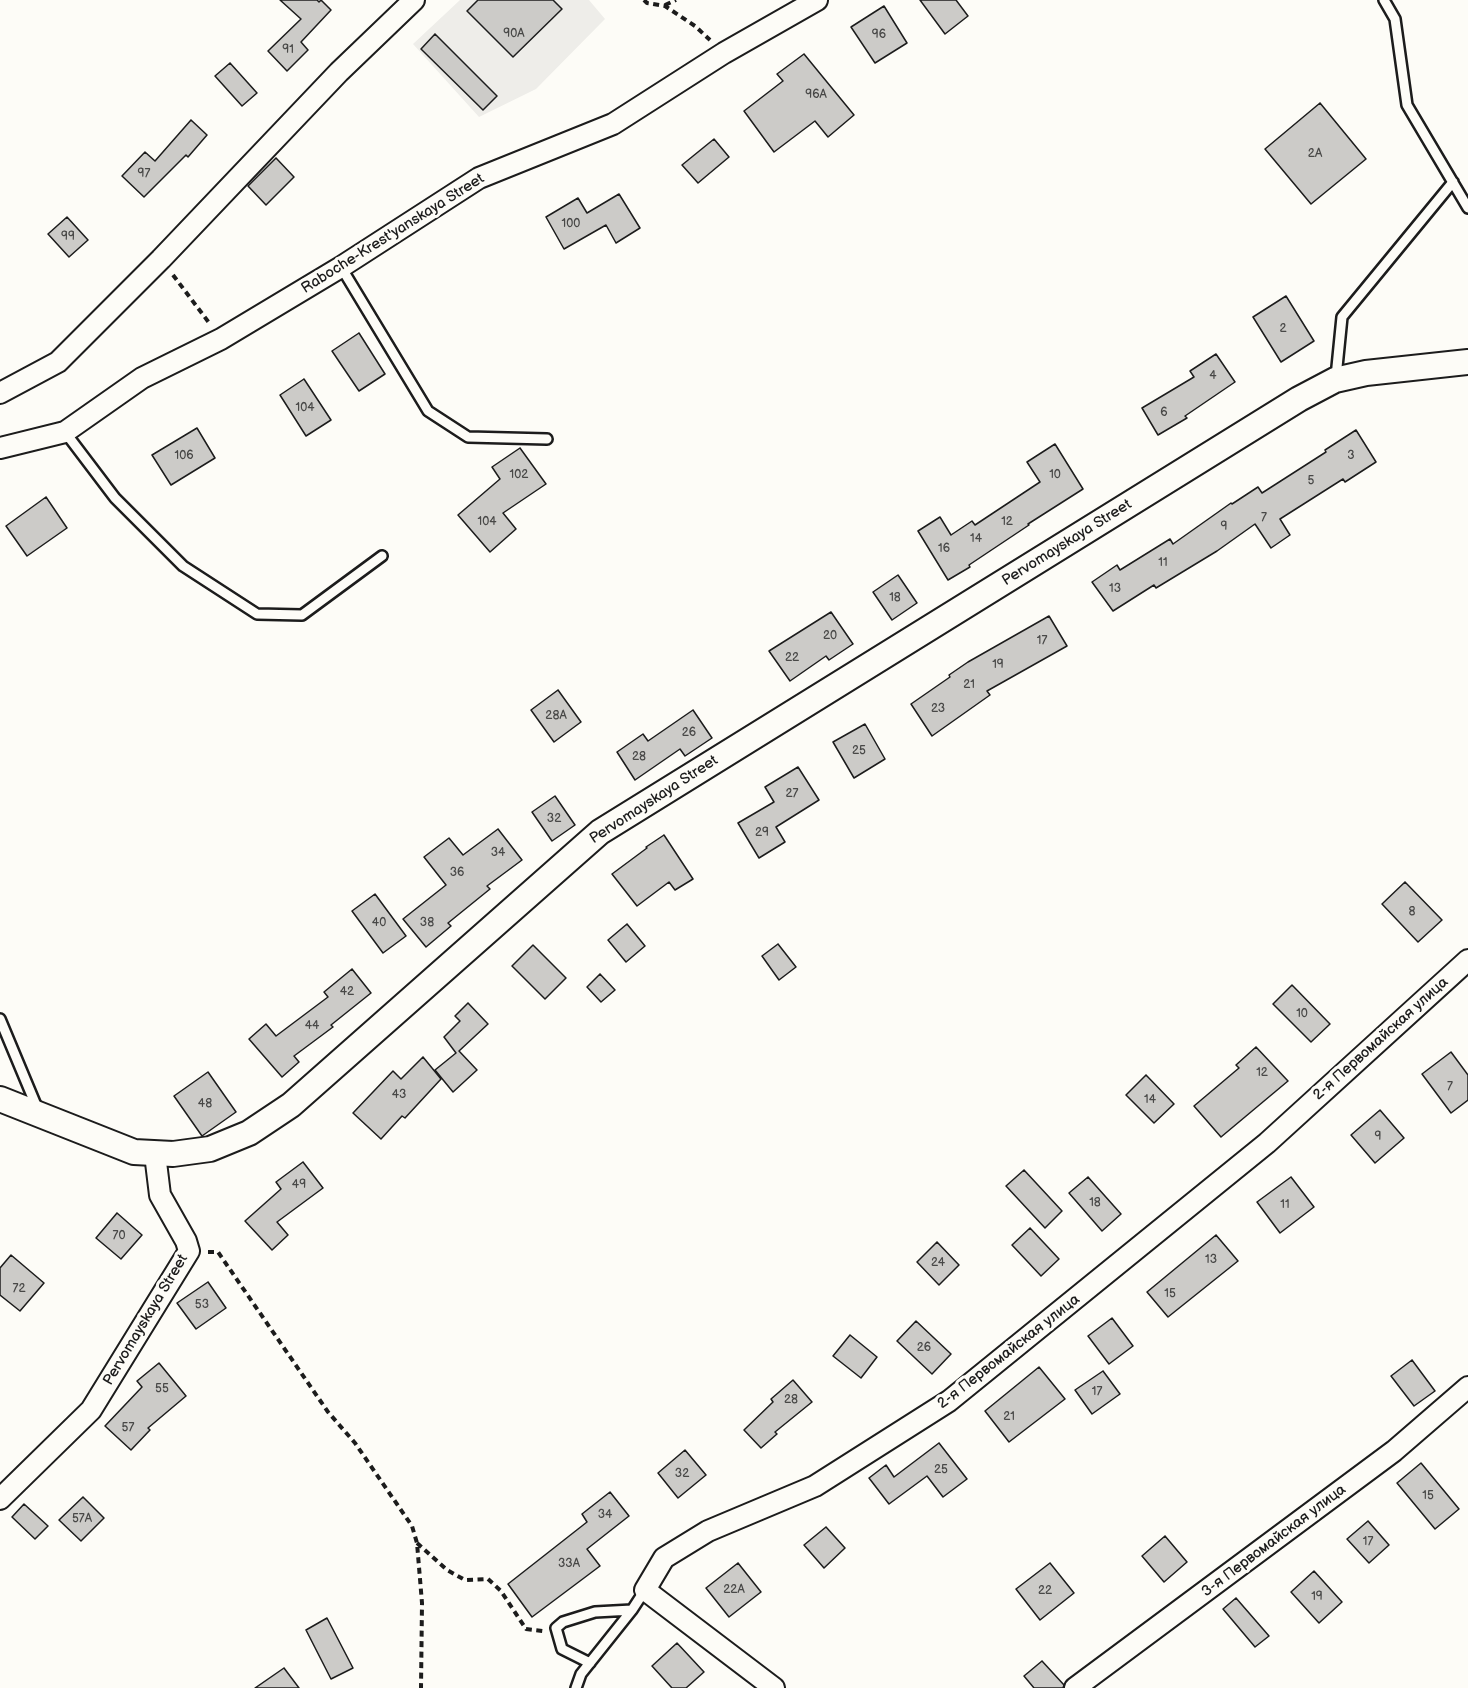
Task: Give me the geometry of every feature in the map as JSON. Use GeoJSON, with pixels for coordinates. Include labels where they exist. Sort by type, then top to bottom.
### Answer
{"type":"FeatureCollection","features":[{"type":"Feature","properties":{"kind":"street"},"geometry":{"type":"LineString","coordinates":[[0,393],[58,362],[162,259],[339,72],[414,0]]}},
{"type":"Feature","properties":{"kind":"street","name":"Raboche-Krest'yanskaya Street"},"geometry":{"type":"LineString","coordinates":[[0,448],[65,432],[142,378],[220,339],[341,267],[479,178],[613,124],[724,52],[817,0]]}},
{"type":"Feature","properties":{"kind":"street","name":"Pervomayskaya Street"},"geometry":{"type":"LineString","coordinates":[[0,1499],[91,1410],[189,1251],[186,1240],[159,1195],[155,1154],[210,1149],[249,1133],[291,1105],[600,832],[1288,405],[1335,380],[1366,373],[1468,362]]}},
{"type":"Feature","properties":{"kind":"street","name":"2-я Первомайская улица"},"geometry":{"type":"LineString","coordinates":[[645,1590],[664,1558],[708,1531],[815,1486],[950,1401],[1267,1143],[1468,960]]}},
{"type":"Feature","properties":{"kind":"street"},"geometry":{"type":"LineString","coordinates":[[0,1099],[134,1152],[155,1154]]}},
{"type":"Feature","properties":{"kind":"street","name":"3-я Первомайская улица"},"geometry":{"type":"LineString","coordinates":[[1075,1688],[1394,1451],[1468,1387]]}},
{"type":"Feature","properties":{"kind":"street"},"geometry":{"type":"LineString","coordinates":[[645,1590],[774,1688]]}},
{"type":"Feature","properties":{"kind":"lane"},"geometry":{"type":"LineString","coordinates":[[1384,0],[1395,19],[1407,105],[1468,208]]}},
{"type":"Feature","properties":{"kind":"lane"},"geometry":{"type":"LineString","coordinates":[[1335,380],[1342,317],[1453,182]]}},
{"type":"Feature","properties":{"kind":"lane"},"geometry":{"type":"LineString","coordinates":[[341,267],[428,411],[468,437],[547,439]]}},
{"type":"Feature","properties":{"kind":"lane"},"geometry":{"type":"LineString","coordinates":[[65,432],[115,498],[183,566],[257,615],[302,615],[382,556]]}},
{"type":"Feature","properties":{"kind":"lane"},"geometry":{"type":"LineString","coordinates":[[0,1019],[40,1115]]}},
{"type":"Feature","properties":{"kind":"lane"},"geometry":{"type":"LineString","coordinates":[[576,1688],[581,1674],[645,1590]]}},
{"type":"Feature","properties":{"kind":"lane"},"geometry":{"type":"LineString","coordinates":[[590,1663],[562,1648],[556,1628],[563,1622],[595,1612],[632,1610]]}},
{"type":"Feature","properties":{"kind":"path"},"geometry":{"type":"LineString","coordinates":[[644,0],[647,3],[665,6],[695,27],[724,52]]}},
{"type":"Feature","properties":{"kind":"path"},"geometry":{"type":"LineString","coordinates":[[665,6],[676,0]]}},
{"type":"Feature","properties":{"kind":"path"},"geometry":{"type":"LineString","coordinates":[[162,259],[220,339]]}},
{"type":"Feature","properties":{"kind":"path"},"geometry":{"type":"LineString","coordinates":[[189,1251],[218,1252],[328,1412],[355,1443],[412,1526],[417,1543],[422,1603],[421,1688]]}},
{"type":"Feature","properties":{"kind":"path"},"geometry":{"type":"LineString","coordinates":[[417,1543],[447,1570],[465,1580],[488,1579],[501,1591],[526,1629],[540,1632],[556,1628]]}},
{"type":"Feature","properties":{"kind":"shaded area"},"geometry":{"type":"Polygon","coordinates":[[[460,0],[589,0],[605,19],[536,89],[479,117],[413,44],[460,0]]]}},
{"type":"Feature","properties":{"kind":"building"},"geometry":{"type":"Polygon","coordinates":[[[280,0],[317,0],[319,2],[321,0],[331,10],[301,42],[308,50],[287,71],[268,51],[301,19],[280,0]]]}},
{"type":"Feature","properties":{"kind":"building"},"geometry":{"type":"Polygon","coordinates":[[[478,0],[553,0],[562,9],[513,57],[467,11],[478,0]]]}},
{"type":"Feature","properties":{"kind":"building"},"geometry":{"type":"Polygon","coordinates":[[[920,0],[956,0],[968,16],[945,34],[920,0]]]}},
{"type":"Feature","properties":{"kind":"building"},"geometry":{"type":"Polygon","coordinates":[[[884,6],[907,43],[875,63],[851,27],[884,6]]]}},
{"type":"Feature","properties":{"kind":"building"},"geometry":{"type":"Polygon","coordinates":[[[435,34],[497,96],[483,110],[421,49],[435,34]]]}},
{"type":"Feature","properties":{"kind":"building"},"geometry":{"type":"Polygon","coordinates":[[[804,54],[854,115],[828,137],[815,121],[774,152],[744,111],[783,81],[777,74],[804,54]]]}},
{"type":"Feature","properties":{"kind":"building"},"geometry":{"type":"Polygon","coordinates":[[[230,63],[257,93],[242,106],[215,76],[230,63]]]}},
{"type":"Feature","properties":{"kind":"building"},"geometry":{"type":"Polygon","coordinates":[[[1320,103],[1366,159],[1311,204],[1265,149],[1320,103]]]}},
{"type":"Feature","properties":{"kind":"building"},"geometry":{"type":"Polygon","coordinates":[[[191,120],[207,135],[188,157],[186,155],[144,197],[122,176],[145,152],[155,161],[191,120]]]}},
{"type":"Feature","properties":{"kind":"building"},"geometry":{"type":"Polygon","coordinates":[[[714,139],[729,157],[698,183],[682,165],[714,139]]]}},
{"type":"Feature","properties":{"kind":"building"},"geometry":{"type":"Polygon","coordinates":[[[276,158],[294,177],[266,205],[248,186],[276,158]]]}},
{"type":"Feature","properties":{"kind":"building"},"geometry":{"type":"Polygon","coordinates":[[[619,194],[640,228],[616,243],[606,225],[564,249],[546,217],[578,198],[587,213],[619,194]]]}},
{"type":"Feature","properties":{"kind":"building"},"geometry":{"type":"Polygon","coordinates":[[[67,217],[88,240],[69,257],[48,234],[67,217]]]}},
{"type":"Feature","properties":{"kind":"building"},"geometry":{"type":"Polygon","coordinates":[[[1286,296],[1314,341],[1281,362],[1253,317],[1286,296]]]}},
{"type":"Feature","properties":{"kind":"building"},"geometry":{"type":"Polygon","coordinates":[[[359,333],[385,374],[359,391],[332,351],[359,333]]]}},
{"type":"Feature","properties":{"kind":"building"},"geometry":{"type":"Polygon","coordinates":[[[1216,354],[1235,382],[1185,416],[1187,418],[1158,435],[1142,408],[1194,377],[1190,371],[1216,354]]]}},
{"type":"Feature","properties":{"kind":"building"},"geometry":{"type":"Polygon","coordinates":[[[304,379],[331,420],[306,436],[280,395],[304,379]]]}},
{"type":"Feature","properties":{"kind":"building"},"geometry":{"type":"Polygon","coordinates":[[[197,428],[215,458],[171,485],[152,455],[197,428]]]}},
{"type":"Feature","properties":{"kind":"building"},"geometry":{"type":"Polygon","coordinates":[[[1356,430],[1376,462],[1345,482],[1343,479],[1280,519],[1290,535],[1271,548],[1255,524],[1217,551],[1156,588],[1154,585],[1113,611],[1092,582],[1117,565],[1120,570],[1170,539],[1173,544],[1258,487],[1262,493],[1356,430]]]}},
{"type":"Feature","properties":{"kind":"building"},"geometry":{"type":"Polygon","coordinates":[[[1055,444],[1083,489],[948,580],[918,531],[940,517],[951,535],[972,521],[975,525],[1040,482],[1027,462],[1055,444]]]}},
{"type":"Feature","properties":{"kind":"building"},"geometry":{"type":"Polygon","coordinates":[[[520,448],[546,484],[503,513],[516,529],[490,552],[458,515],[500,479],[492,467],[520,448]]]}},
{"type":"Feature","properties":{"kind":"building"},"geometry":{"type":"Polygon","coordinates":[[[46,497],[67,528],[27,556],[6,526],[46,497]]]}},
{"type":"Feature","properties":{"kind":"building"},"geometry":{"type":"Polygon","coordinates":[[[898,575],[917,603],[892,620],[873,592],[898,575]]]}},
{"type":"Feature","properties":{"kind":"building"},"geometry":{"type":"Polygon","coordinates":[[[831,612],[853,644],[829,660],[826,656],[790,681],[769,651],[831,612]]]}},
{"type":"Feature","properties":{"kind":"building"},"geometry":{"type":"Polygon","coordinates":[[[1049,616],[1067,646],[987,691],[990,695],[932,736],[911,704],[968,662],[1049,616]]]}},
{"type":"Feature","properties":{"kind":"building"},"geometry":{"type":"Polygon","coordinates":[[[558,690],[581,722],[554,742],[531,710],[558,690]]]}},
{"type":"Feature","properties":{"kind":"building"},"geometry":{"type":"Polygon","coordinates":[[[693,710],[712,738],[685,756],[680,749],[635,780],[617,752],[643,734],[648,741],[693,710]]]}},
{"type":"Feature","properties":{"kind":"building"},"geometry":{"type":"Polygon","coordinates":[[[865,724],[885,759],[854,778],[833,742],[865,724]]]}},
{"type":"Feature","properties":{"kind":"building"},"geometry":{"type":"Polygon","coordinates":[[[798,767],[819,800],[776,827],[785,842],[759,858],[738,823],[774,802],[765,787],[798,767]]]}},
{"type":"Feature","properties":{"kind":"building"},"geometry":{"type":"Polygon","coordinates":[[[555,796],[575,825],[552,841],[532,812],[555,796]]]}},
{"type":"Feature","properties":{"kind":"building"},"geometry":{"type":"Polygon","coordinates":[[[498,829],[522,860],[487,886],[490,889],[448,923],[451,926],[426,947],[403,919],[446,885],[424,857],[449,838],[463,855],[498,829]]]}},
{"type":"Feature","properties":{"kind":"building"},"geometry":{"type":"Polygon","coordinates":[[[664,835],[693,879],[675,890],[669,882],[637,906],[612,874],[664,835]]]}},
{"type":"Feature","properties":{"kind":"building"},"geometry":{"type":"Polygon","coordinates":[[[1405,882],[1442,920],[1418,942],[1382,904],[1405,882]]]}},
{"type":"Feature","properties":{"kind":"building"},"geometry":{"type":"Polygon","coordinates":[[[375,894],[406,936],[383,953],[352,911],[375,894]]]}},
{"type":"Feature","properties":{"kind":"building"},"geometry":{"type":"Polygon","coordinates":[[[627,924],[645,946],[626,962],[608,940],[627,924]]]}},
{"type":"Feature","properties":{"kind":"building"},"geometry":{"type":"Polygon","coordinates":[[[778,944],[796,967],[779,980],[762,956],[778,944]]]}},
{"type":"Feature","properties":{"kind":"building"},"geometry":{"type":"Polygon","coordinates":[[[533,945],[566,978],[545,999],[512,966],[533,945]]]}},
{"type":"Feature","properties":{"kind":"building"},"geometry":{"type":"Polygon","coordinates":[[[352,969],[371,993],[331,1025],[333,1027],[294,1056],[299,1062],[282,1077],[249,1039],[266,1024],[276,1036],[328,997],[324,992],[352,969]]]}},
{"type":"Feature","properties":{"kind":"building"},"geometry":{"type":"Polygon","coordinates":[[[600,974],[615,990],[601,1002],[587,987],[600,974]]]}},
{"type":"Feature","properties":{"kind":"building"},"geometry":{"type":"Polygon","coordinates":[[[1292,985],[1330,1024],[1311,1042],[1273,1004],[1292,985]]]}},
{"type":"Feature","properties":{"kind":"building"},"geometry":{"type":"Polygon","coordinates":[[[468,1003],[488,1024],[459,1051],[477,1070],[453,1092],[435,1070],[456,1053],[444,1037],[460,1021],[455,1016],[468,1003]]]}},
{"type":"Feature","properties":{"kind":"building"},"geometry":{"type":"Polygon","coordinates":[[[1256,1047],[1288,1081],[1221,1137],[1194,1106],[1239,1068],[1236,1065],[1256,1047]]]}},
{"type":"Feature","properties":{"kind":"building"},"geometry":{"type":"Polygon","coordinates":[[[1451,1052],[1468,1075],[1468,1100],[1451,1113],[1422,1074],[1451,1052]]]}},
{"type":"Feature","properties":{"kind":"building"},"geometry":{"type":"Polygon","coordinates":[[[423,1057],[441,1079],[405,1118],[402,1116],[381,1139],[353,1113],[393,1071],[401,1079],[423,1057]]]}},
{"type":"Feature","properties":{"kind":"building"},"geometry":{"type":"Polygon","coordinates":[[[208,1072],[236,1112],[202,1136],[174,1096],[208,1072]]]}},
{"type":"Feature","properties":{"kind":"building"},"geometry":{"type":"Polygon","coordinates":[[[1146,1075],[1174,1104],[1154,1123],[1126,1095],[1146,1075]]]}},
{"type":"Feature","properties":{"kind":"building"},"geometry":{"type":"Polygon","coordinates":[[[1380,1110],[1404,1138],[1375,1163],[1351,1135],[1380,1110]]]}},
{"type":"Feature","properties":{"kind":"building"},"geometry":{"type":"Polygon","coordinates":[[[303,1162],[323,1188],[277,1222],[288,1235],[272,1250],[245,1221],[281,1189],[276,1182],[303,1162]]]}},
{"type":"Feature","properties":{"kind":"building"},"geometry":{"type":"Polygon","coordinates":[[[1024,1170],[1062,1211],[1045,1228],[1006,1186],[1024,1170]]]}},
{"type":"Feature","properties":{"kind":"building"},"geometry":{"type":"Polygon","coordinates":[[[1088,1177],[1121,1214],[1102,1231],[1069,1193],[1088,1177]]]}},
{"type":"Feature","properties":{"kind":"building"},"geometry":{"type":"Polygon","coordinates":[[[1291,1177],[1314,1207],[1280,1233],[1257,1202],[1291,1177]]]}},
{"type":"Feature","properties":{"kind":"building"},"geometry":{"type":"Polygon","coordinates":[[[117,1213],[142,1235],[121,1259],[96,1238],[117,1213]]]}},
{"type":"Feature","properties":{"kind":"building"},"geometry":{"type":"Polygon","coordinates":[[[1030,1228],[1059,1259],[1041,1276],[1012,1245],[1030,1228]]]}},
{"type":"Feature","properties":{"kind":"building"},"geometry":{"type":"Polygon","coordinates":[[[1216,1235],[1238,1261],[1168,1317],[1147,1292],[1216,1235]]]}},
{"type":"Feature","properties":{"kind":"building"},"geometry":{"type":"Polygon","coordinates":[[[937,1242],[959,1265],[939,1285],[917,1262],[937,1242]]]}},
{"type":"Feature","properties":{"kind":"building"},"geometry":{"type":"Polygon","coordinates":[[[11,1255],[44,1283],[20,1311],[0,1295],[0,1268],[11,1255]]]}},
{"type":"Feature","properties":{"kind":"building"},"geometry":{"type":"Polygon","coordinates":[[[208,1282],[226,1308],[196,1329],[177,1303],[208,1282]]]}},
{"type":"Feature","properties":{"kind":"building"},"geometry":{"type":"Polygon","coordinates":[[[1112,1318],[1133,1346],[1109,1364],[1088,1336],[1112,1318]]]}},
{"type":"Feature","properties":{"kind":"building"},"geometry":{"type":"Polygon","coordinates":[[[916,1321],[951,1354],[932,1374],[897,1341],[916,1321]]]}},
{"type":"Feature","properties":{"kind":"building"},"geometry":{"type":"Polygon","coordinates":[[[850,1335],[877,1357],[861,1378],[833,1356],[850,1335]]]}},
{"type":"Feature","properties":{"kind":"building"},"geometry":{"type":"Polygon","coordinates":[[[1412,1360],[1435,1391],[1414,1406],[1391,1376],[1412,1360]]]}},
{"type":"Feature","properties":{"kind":"building"},"geometry":{"type":"Polygon","coordinates":[[[159,1363],[186,1396],[148,1428],[150,1430],[131,1450],[105,1426],[142,1387],[137,1381],[159,1363]]]}},
{"type":"Feature","properties":{"kind":"building"},"geometry":{"type":"Polygon","coordinates":[[[1039,1367],[1065,1399],[1009,1442],[985,1411],[1039,1367]]]}},
{"type":"Feature","properties":{"kind":"building"},"geometry":{"type":"Polygon","coordinates":[[[1103,1371],[1120,1394],[1092,1414],[1075,1390],[1103,1371]]]}},
{"type":"Feature","properties":{"kind":"building"},"geometry":{"type":"Polygon","coordinates":[[[793,1380],[812,1402],[775,1432],[777,1434],[761,1448],[744,1430],[773,1402],[771,1399],[793,1380]]]}},
{"type":"Feature","properties":{"kind":"building"},"geometry":{"type":"Polygon","coordinates":[[[939,1443],[967,1479],[943,1497],[927,1476],[889,1504],[869,1478],[886,1465],[894,1477],[939,1443]]]}},
{"type":"Feature","properties":{"kind":"building"},"geometry":{"type":"Polygon","coordinates":[[[685,1450],[706,1475],[678,1498],[658,1473],[685,1450]]]}},
{"type":"Feature","properties":{"kind":"building"},"geometry":{"type":"Polygon","coordinates":[[[1421,1463],[1459,1509],[1435,1529],[1397,1483],[1421,1463]]]}},
{"type":"Feature","properties":{"kind":"building"},"geometry":{"type":"Polygon","coordinates":[[[610,1492],[629,1516],[587,1549],[600,1566],[532,1617],[508,1584],[587,1522],[582,1514],[610,1492]]]}},
{"type":"Feature","properties":{"kind":"building"},"geometry":{"type":"Polygon","coordinates":[[[83,1497],[104,1518],[81,1541],[59,1520],[83,1497]]]}},
{"type":"Feature","properties":{"kind":"building"},"geometry":{"type":"Polygon","coordinates":[[[24,1504],[48,1526],[35,1539],[12,1517],[24,1504]]]}},
{"type":"Feature","properties":{"kind":"building"},"geometry":{"type":"Polygon","coordinates":[[[1368,1521],[1389,1545],[1369,1563],[1347,1539],[1368,1521]]]}},
{"type":"Feature","properties":{"kind":"building"},"geometry":{"type":"Polygon","coordinates":[[[826,1527],[845,1548],[824,1568],[804,1545],[826,1527]]]}},
{"type":"Feature","properties":{"kind":"building"},"geometry":{"type":"Polygon","coordinates":[[[1165,1536],[1187,1562],[1164,1582],[1142,1556],[1165,1536]]]}},
{"type":"Feature","properties":{"kind":"building"},"geometry":{"type":"Polygon","coordinates":[[[738,1563],[761,1592],[729,1617],[706,1588],[738,1563]]]}},
{"type":"Feature","properties":{"kind":"building"},"geometry":{"type":"Polygon","coordinates":[[[1050,1563],[1074,1593],[1040,1620],[1016,1589],[1050,1563]]]}},
{"type":"Feature","properties":{"kind":"building"},"geometry":{"type":"Polygon","coordinates":[[[1314,1571],[1342,1602],[1319,1623],[1291,1592],[1314,1571]]]}},
{"type":"Feature","properties":{"kind":"building"},"geometry":{"type":"Polygon","coordinates":[[[1236,1598],[1269,1636],[1255,1647],[1223,1609],[1236,1598]]]}},
{"type":"Feature","properties":{"kind":"building"},"geometry":{"type":"Polygon","coordinates":[[[327,1618],[353,1668],[331,1679],[306,1630],[327,1618]]]}},
{"type":"Feature","properties":{"kind":"building"},"geometry":{"type":"Polygon","coordinates":[[[677,1643],[704,1672],[686,1688],[672,1688],[652,1666],[677,1643]]]}},
{"type":"Feature","properties":{"kind":"building"},"geometry":{"type":"Polygon","coordinates":[[[1042,1661],[1064,1685],[1063,1688],[1034,1688],[1024,1676],[1042,1661]]]}},
{"type":"Feature","properties":{"kind":"building"},"geometry":{"type":"Polygon","coordinates":[[[284,1668],[299,1688],[255,1688],[284,1668]]]}}]}
